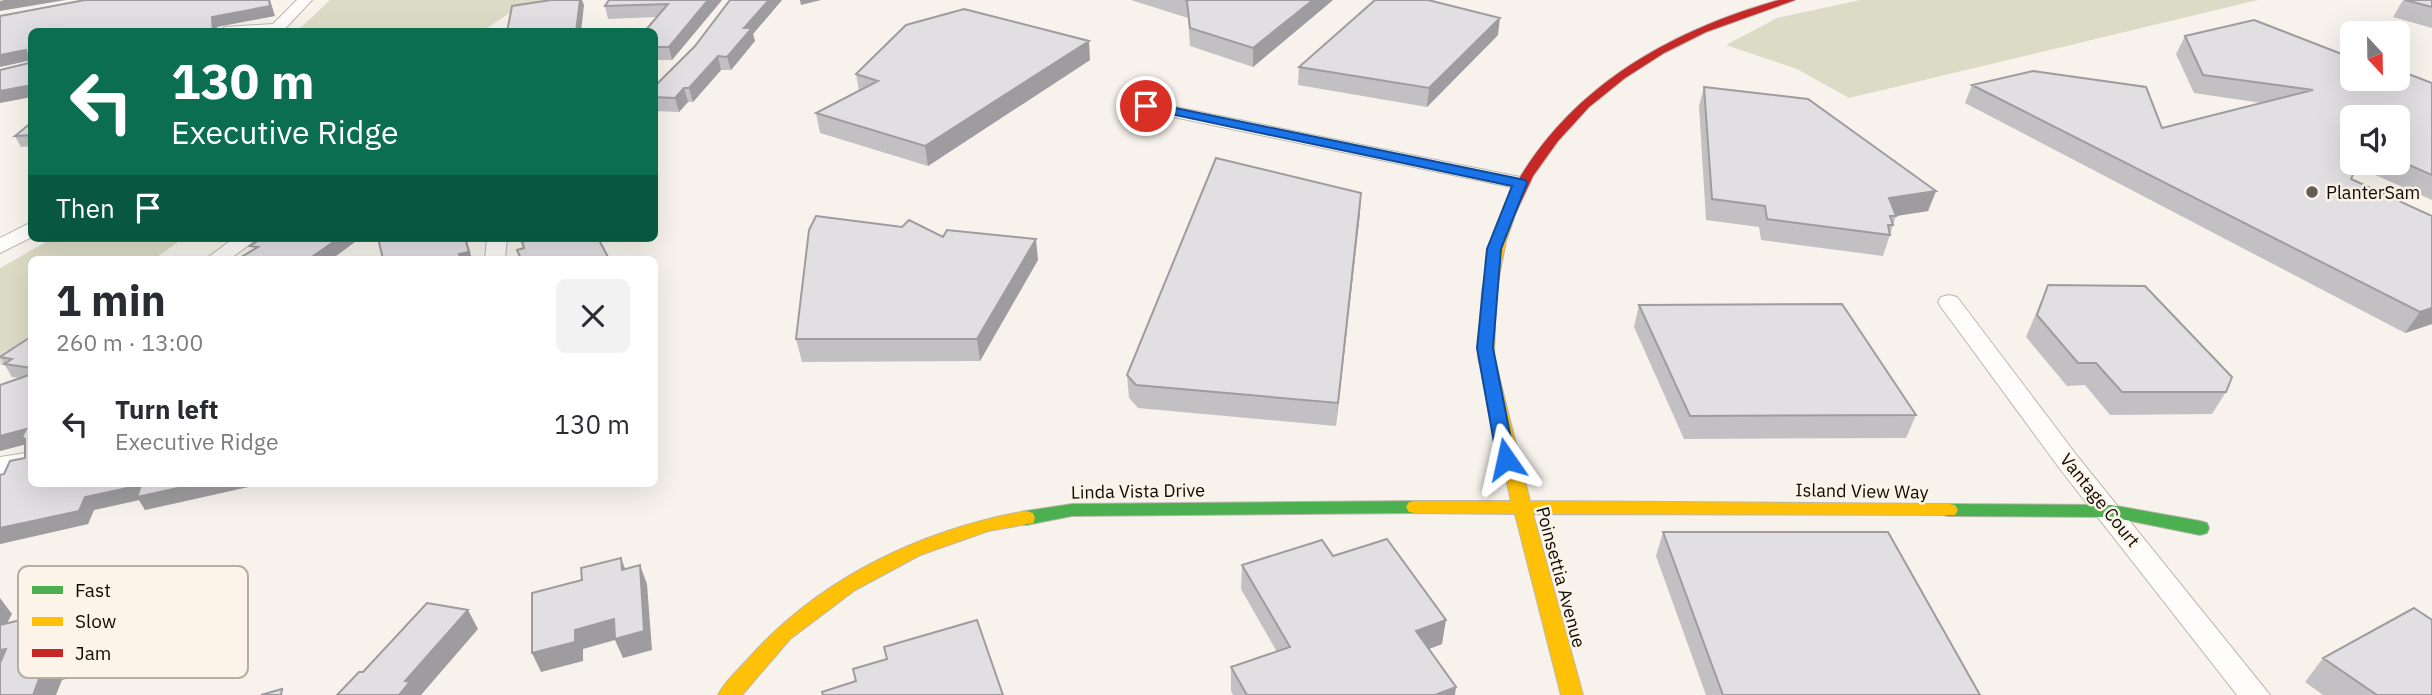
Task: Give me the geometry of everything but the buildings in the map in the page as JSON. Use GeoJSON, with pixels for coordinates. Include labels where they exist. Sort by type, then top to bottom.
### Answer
{"type":"FeatureCollection","features":[{"type":"Feature","properties":{"kind":"main road","name":"Poinsettia Avenue"},"geometry":{"type":"LineString","coordinates":[[1572,695],[1522,506],[1506,459],[1485,348],[1494,249],[1520,183],[1554,132],[1597,91],[1654,52],[1730,18],[1790,0]]}},
{"type":"Feature","properties":{"kind":"main road","name":"Island View Way"},"geometry":{"type":"LineString","coordinates":[[1522,506],[2111,511],[2200,528]]}},
{"type":"Feature","properties":{"kind":"main road","name":"Linda Vista Drive"},"geometry":{"type":"LineString","coordinates":[[729,695],[783,632],[848,585],[913,550],[986,525],[1072,510],[1522,506]]}},
{"type":"Feature","properties":{"kind":"street"},"geometry":{"type":"LineString","coordinates":[[277,28],[305,0]]}},
{"type":"Feature","properties":{"kind":"street"},"geometry":{"type":"LineString","coordinates":[[1146,106],[1520,183]]}},
{"type":"Feature","properties":{"kind":"street"},"geometry":{"type":"LineString","coordinates":[[0,247],[28,230]]}},
{"type":"Feature","properties":{"kind":"street"},"geometry":{"type":"LineString","coordinates":[[221,256],[242,242]]}},
{"type":"Feature","properties":{"kind":"street","name":"Vantage Court"},"geometry":{"type":"LineString","coordinates":[[1949,302],[2070,463],[2111,511],[2255,695]]}},
{"type":"Feature","properties":{"kind":"street"},"geometry":{"type":"LineString","coordinates":[[0,466],[28,461]]}},
{"type":"Feature","properties":{"kind":"green space"},"geometry":{"type":"Polygon","coordinates":[[[330,0],[564,0],[514,10],[487,28],[300,28],[330,0]]]}},
{"type":"Feature","properties":{"kind":"green space"},"geometry":{"type":"Polygon","coordinates":[[[1860,0],[2258,0],[1849,98],[1797,69],[1726,45],[1777,18],[1860,0]]]}},
{"type":"Feature","properties":{"kind":"green space"},"geometry":{"type":"Polygon","coordinates":[[[46,242],[178,242],[158,256],[28,256],[28,345],[0,365],[0,268],[46,242]]]}},
{"type":"Feature","properties":{"kind":"traffic: fast"},"geometry":{"type":"LineString","coordinates":[[1026,518],[1072,510],[1415,507]]}},
{"type":"Feature","properties":{"kind":"traffic: fast"},"geometry":{"type":"LineString","coordinates":[[1949,510],[2111,511],[2200,528]]}},
{"type":"Feature","properties":{"kind":"traffic: slow"},"geometry":{"type":"LineString","coordinates":[[1507,218],[1499,241],[1489,291],[1486,356],[1506,447],[1572,695]]}},
{"type":"Feature","properties":{"kind":"traffic: slow"},"geometry":{"type":"LineString","coordinates":[[1415,507],[1949,510]]}},
{"type":"Feature","properties":{"kind":"traffic: slow"},"geometry":{"type":"LineString","coordinates":[[729,695],[783,633],[848,585],[913,550],[986,525],[1026,518]]}},
{"type":"Feature","properties":{"kind":"traffic: jam"},"geometry":{"type":"LineString","coordinates":[[1507,218],[1527,176],[1553,138],[1585,105],[1621,75],[1660,50],[1702,29],[1790,0]]}},
{"type":"Feature","properties":{"kind":"place","name":"PlanterSam"},"geometry":{"type":"Point","coordinates":[2312,192]}},
{"type":"Feature","properties":{"kind":"route"},"geometry":{"type":"LineString","coordinates":[[1146,106],[1520,183],[1494,249],[1485,348],[1506,459]]}}]}
